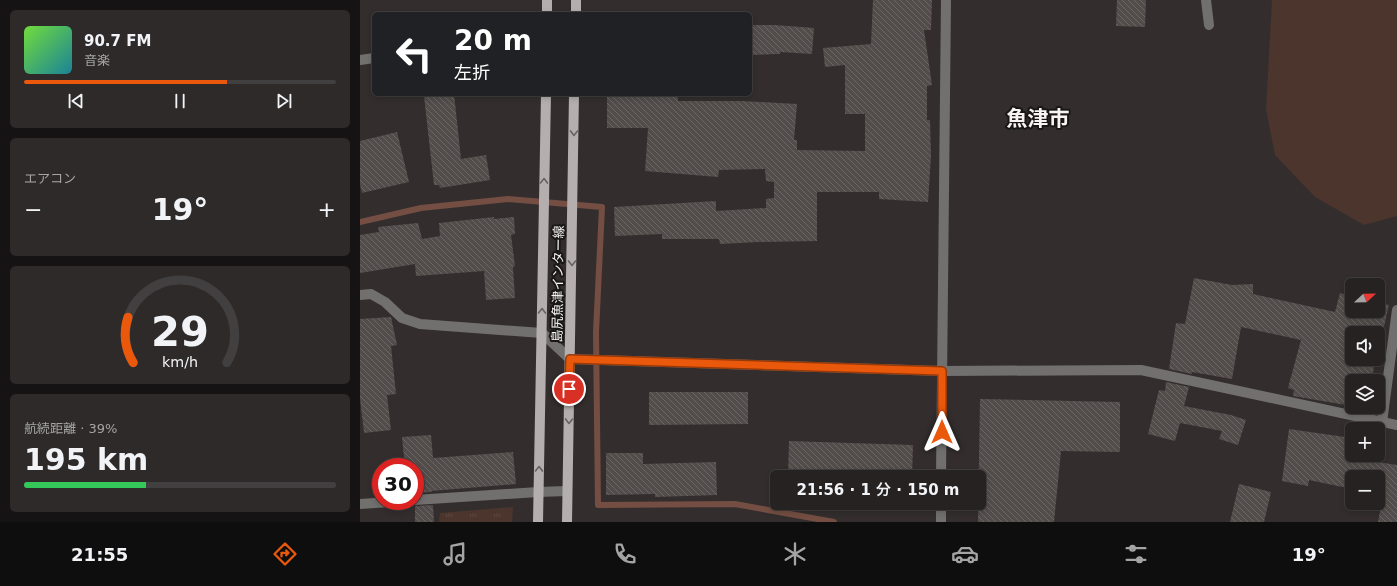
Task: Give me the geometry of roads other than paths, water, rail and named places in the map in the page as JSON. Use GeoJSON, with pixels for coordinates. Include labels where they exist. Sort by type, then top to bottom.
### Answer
{"type":"FeatureCollection","features":[{"type":"Feature","properties":{"kind":"main road"},"geometry":{"type":"LineString","coordinates":[[547,0],[547,12]]}},
{"type":"Feature","properties":{"kind":"main road"},"geometry":{"type":"LineString","coordinates":[[576,0],[576,12]]}},
{"type":"Feature","properties":{"kind":"main road","name":"島尻魚津インター線"},"geometry":{"type":"LineString","coordinates":[[538,522],[546,96]]}},
{"type":"Feature","properties":{"kind":"main road","name":"島尻魚津インター線"},"geometry":{"type":"LineString","coordinates":[[567,522],[574,96]]}},
{"type":"Feature","properties":{"kind":"street"},"geometry":{"type":"LineString","coordinates":[[941,470],[946,0]]}},
{"type":"Feature","properties":{"kind":"street"},"geometry":{"type":"LineString","coordinates":[[1206,0],[1208,25]]}},
{"type":"Feature","properties":{"kind":"street"},"geometry":{"type":"LineString","coordinates":[[360,60],[372,58]]}},
{"type":"Feature","properties":{"kind":"street"},"geometry":{"type":"LineString","coordinates":[[360,296],[371,294],[385,302],[402,318],[420,324],[542,333],[570,359],[942,371],[1141,370],[1382,422],[1397,310]]}},
{"type":"Feature","properties":{"kind":"street"},"geometry":{"type":"LineString","coordinates":[[1385,423],[1397,425]]}},
{"type":"Feature","properties":{"kind":"street"},"geometry":{"type":"LineString","coordinates":[[424,499],[567,491]]}},
{"type":"Feature","properties":{"kind":"street"},"geometry":{"type":"LineString","coordinates":[[360,504],[372,503]]}},
{"type":"Feature","properties":{"kind":"street"},"geometry":{"type":"LineString","coordinates":[[941,510],[941,522]]}},
{"type":"Feature","properties":{"kind":"waterway"},"geometry":{"type":"LineString","coordinates":[[360,222],[421,208],[508,199],[602,207],[596,332],[598,505],[735,504],[834,522]]}},
{"type":"Feature","properties":{"kind":"district","name":"魚津市"},"geometry":{"type":"Point","coordinates":[1038,119]}}]}
